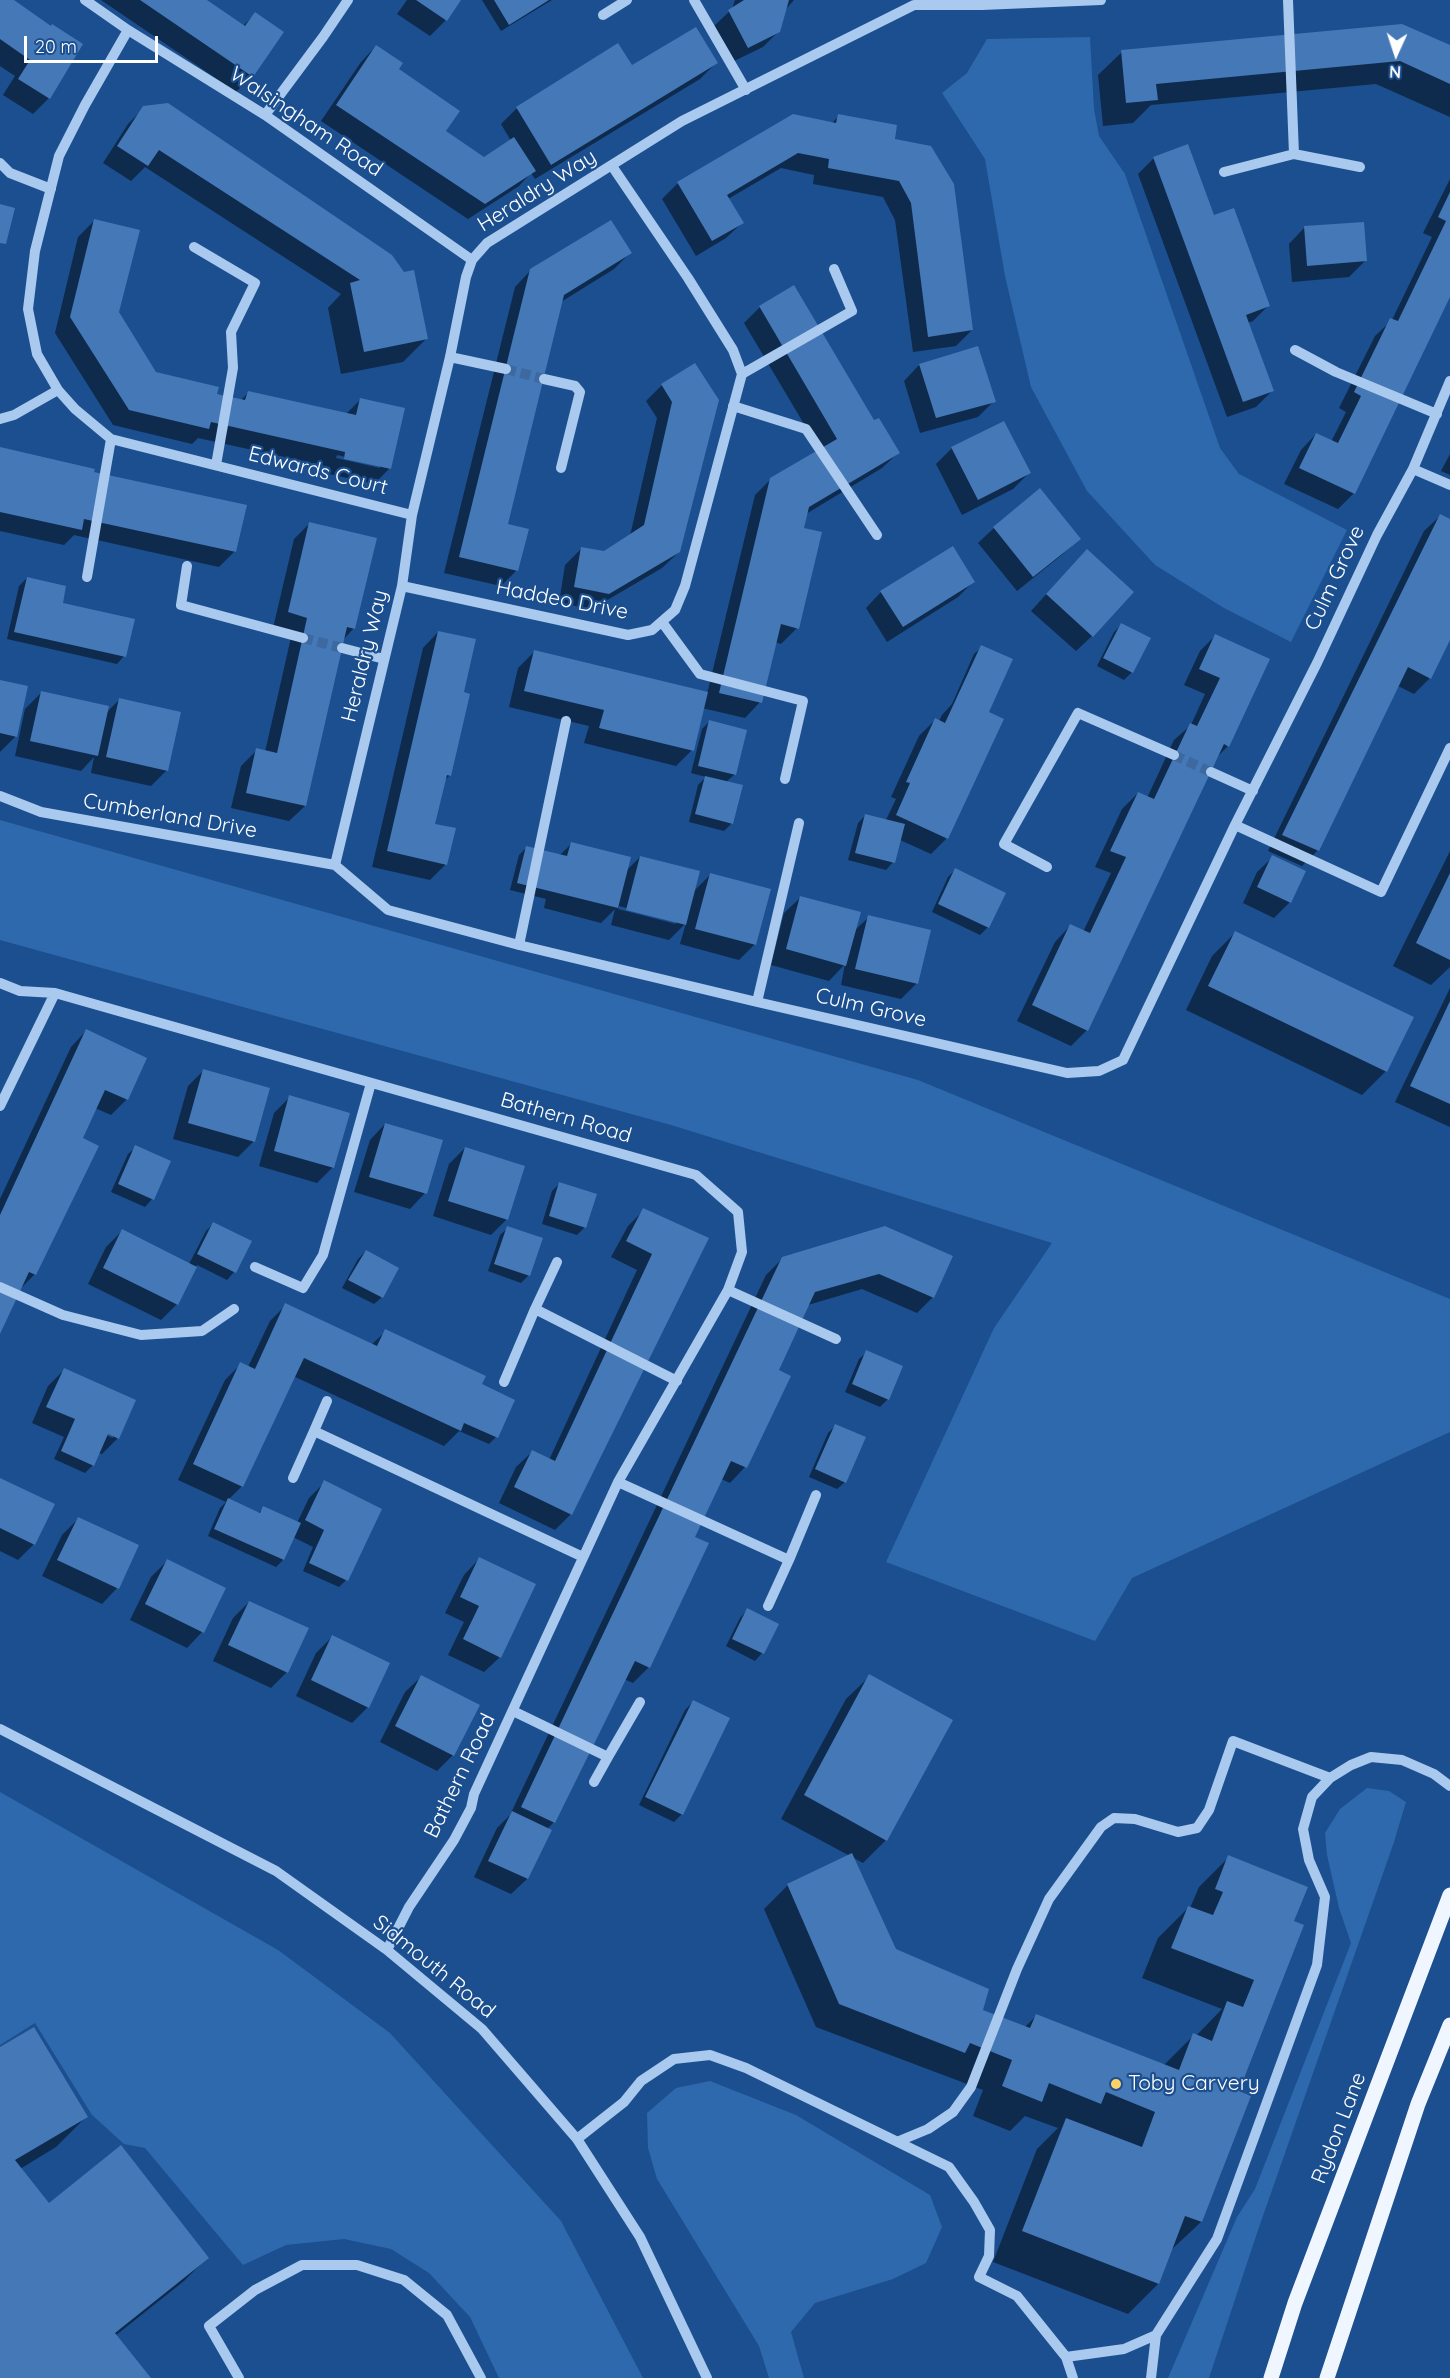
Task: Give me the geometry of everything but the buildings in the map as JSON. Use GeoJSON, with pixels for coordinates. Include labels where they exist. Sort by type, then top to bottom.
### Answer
{"type":"FeatureCollection","features":[{"type":"Feature","properties":{"kind":"main road","name":"Rydon Lane"},"geometry":{"type":"LineString","coordinates":[[1270,2378],[1294,2303],[1450,1895]]}},
{"type":"Feature","properties":{"kind":"main road"},"geometry":{"type":"LineString","coordinates":[[1327,2378],[1418,2103],[1450,2025]]}},
{"type":"Feature","properties":{"kind":"street","name":"Walsingham Road"},"geometry":{"type":"LineString","coordinates":[[85,0],[128,30],[265,115],[472,260]]}},
{"type":"Feature","properties":{"kind":"street"},"geometry":{"type":"LineString","coordinates":[[265,115],[348,0]]}},
{"type":"Feature","properties":{"kind":"street"},"geometry":{"type":"LineString","coordinates":[[603,15],[627,0]]}},
{"type":"Feature","properties":{"kind":"street"},"geometry":{"type":"LineString","coordinates":[[694,0],[746,90]]}},
{"type":"Feature","properties":{"kind":"street","name":"Heraldry Way"},"geometry":{"type":"LineString","coordinates":[[335,865],[402,586],[412,515],[450,357],[466,277],[472,260],[487,243],[682,121],[913,3],[982,5],[1101,0]]}},
{"type":"Feature","properties":{"kind":"street"},"geometry":{"type":"LineString","coordinates":[[1288,0],[1294,154]]}},
{"type":"Feature","properties":{"kind":"street","name":"Edwards Court"},"geometry":{"type":"LineString","coordinates":[[128,30],[59,156],[35,252],[28,309],[37,354],[57,390],[75,409],[111,439],[412,515]]}},
{"type":"Feature","properties":{"kind":"street"},"geometry":{"type":"LineString","coordinates":[[1224,172],[1294,154],[1360,167]]}},
{"type":"Feature","properties":{"kind":"street"},"geometry":{"type":"LineString","coordinates":[[0,163],[10,172],[51,189]]}},
{"type":"Feature","properties":{"kind":"street"},"geometry":{"type":"LineString","coordinates":[[612,166],[728,341],[742,374],[852,311],[834,269]]}},
{"type":"Feature","properties":{"kind":"street","name":"Edwards Court"},"geometry":{"type":"LineString","coordinates":[[194,247],[255,283],[231,332],[233,368],[216,465]]}},
{"type":"Feature","properties":{"kind":"street"},"geometry":{"type":"LineString","coordinates":[[1295,350],[1336,372],[1437,414]]}},
{"type":"Feature","properties":{"kind":"street"},"geometry":{"type":"LineString","coordinates":[[450,357],[506,369]]}},
{"type":"Feature","properties":{"kind":"street","name":"Haddeo Drive"},"geometry":{"type":"LineString","coordinates":[[402,586],[628,635],[652,630],[675,610],[685,586],[742,374]]}},
{"type":"Feature","properties":{"kind":"street"},"geometry":{"type":"LineString","coordinates":[[544,379],[575,386],[579,392],[561,468]]}},
{"type":"Feature","properties":{"kind":"street","name":"Culm Grove"},"geometry":{"type":"LineString","coordinates":[[335,865],[388,910],[519,945],[756,1002],[1067,1073],[1099,1071],[1123,1060],[1377,535],[1413,469],[1450,381]]}},
{"type":"Feature","properties":{"kind":"street"},"geometry":{"type":"LineString","coordinates":[[0,419],[14,415],[57,390]]}},
{"type":"Feature","properties":{"kind":"street"},"geometry":{"type":"LineString","coordinates":[[733,406],[806,429],[877,535]]}},
{"type":"Feature","properties":{"kind":"street"},"geometry":{"type":"LineString","coordinates":[[87,577],[111,439]]}},
{"type":"Feature","properties":{"kind":"street"},"geometry":{"type":"LineString","coordinates":[[1413,469],[1450,485]]}},
{"type":"Feature","properties":{"kind":"street"},"geometry":{"type":"LineString","coordinates":[[187,566],[180,605],[303,638]]}},
{"type":"Feature","properties":{"kind":"street"},"geometry":{"type":"LineString","coordinates":[[662,622],[700,674],[803,701],[785,779]]}},
{"type":"Feature","properties":{"kind":"street"},"geometry":{"type":"LineString","coordinates":[[342,648],[384,659]]}},
{"type":"Feature","properties":{"kind":"street"},"geometry":{"type":"LineString","coordinates":[[1047,867],[1004,844],[1078,713],[1174,755]]}},
{"type":"Feature","properties":{"kind":"street"},"geometry":{"type":"LineString","coordinates":[[519,945],[566,721]]}},
{"type":"Feature","properties":{"kind":"street"},"geometry":{"type":"LineString","coordinates":[[1235,825],[1381,892],[1450,748]]}},
{"type":"Feature","properties":{"kind":"street"},"geometry":{"type":"LineString","coordinates":[[1211,772],[1253,791]]}},
{"type":"Feature","properties":{"kind":"street","name":"Cumberland Drive"},"geometry":{"type":"LineString","coordinates":[[0,796],[41,812],[335,865]]}},
{"type":"Feature","properties":{"kind":"street"},"geometry":{"type":"LineString","coordinates":[[756,1002],[799,823]]}},
{"type":"Feature","properties":{"kind":"street","name":"Bathern Road"},"geometry":{"type":"LineString","coordinates":[[0,983],[20,991],[56,993],[696,1175],[738,1212],[742,1252],[728,1290],[618,1482],[474,1794],[471,1808],[454,1840],[409,1907],[387,1950]]}},
{"type":"Feature","properties":{"kind":"street"},"geometry":{"type":"LineString","coordinates":[[0,1106],[56,993]]}},
{"type":"Feature","properties":{"kind":"street"},"geometry":{"type":"LineString","coordinates":[[255,1268],[303,1288],[324,1255],[371,1083]]}},
{"type":"Feature","properties":{"kind":"street"},"geometry":{"type":"LineString","coordinates":[[504,1382],[557,1262]]}},
{"type":"Feature","properties":{"kind":"street"},"geometry":{"type":"LineString","coordinates":[[0,1287],[63,1315],[141,1335],[202,1331],[234,1309]]}},
{"type":"Feature","properties":{"kind":"street"},"geometry":{"type":"LineString","coordinates":[[728,1290],[836,1339]]}},
{"type":"Feature","properties":{"kind":"street"},"geometry":{"type":"LineString","coordinates":[[535,1310],[677,1380]]}},
{"type":"Feature","properties":{"kind":"street"},"geometry":{"type":"LineString","coordinates":[[293,1478],[327,1401]]}},
{"type":"Feature","properties":{"kind":"street"},"geometry":{"type":"LineString","coordinates":[[314,1431],[583,1557]]}},
{"type":"Feature","properties":{"kind":"street"},"geometry":{"type":"LineString","coordinates":[[618,1482],[789,1560]]}},
{"type":"Feature","properties":{"kind":"street"},"geometry":{"type":"LineString","coordinates":[[768,1606],[816,1495]]}},
{"type":"Feature","properties":{"kind":"street"},"geometry":{"type":"LineString","coordinates":[[594,1782],[640,1702]]}},
{"type":"Feature","properties":{"kind":"street","name":"Bathern Road"},"geometry":{"type":"LineString","coordinates":[[513,1711],[608,1757]]}},
{"type":"Feature","properties":{"kind":"street","name":"Sidmouth Road"},"geometry":{"type":"LineString","coordinates":[[0,1729],[276,1871],[387,1950],[482,2029],[577,2139],[640,2237],[707,2378]]}},
{"type":"Feature","properties":{"kind":"street"},"geometry":{"type":"LineString","coordinates":[[899,2141],[928,2129],[953,2112],[971,2087],[1017,1969],[1049,1899],[1101,1827],[1114,1818],[1135,1820],[1178,1832],[1197,1828],[1209,1810],[1233,1741],[1330,1778]]}},
{"type":"Feature","properties":{"kind":"street"},"geometry":{"type":"LineString","coordinates":[[1151,2378],[1156,2335],[1217,2240],[1317,1965],[1325,1897],[1309,1860],[1303,1829],[1312,1797],[1330,1778],[1351,1765],[1371,1757],[1402,1760],[1434,1774],[1450,1786]]}},
{"type":"Feature","properties":{"kind":"street"},"geometry":{"type":"LineString","coordinates":[[577,2139],[624,2102],[641,2080],[674,2059],[710,2055],[746,2068],[899,2141],[949,2167],[974,2202],[990,2230],[989,2256],[979,2277],[1017,2296],[1066,2357],[1073,2378]]}},
{"type":"Feature","properties":{"kind":"street"},"geometry":{"type":"LineString","coordinates":[[239,2378],[209,2326],[255,2290],[302,2265],[357,2265],[404,2280],[447,2315],[481,2378]]}},
{"type":"Feature","properties":{"kind":"street"},"geometry":{"type":"LineString","coordinates":[[1066,2357],[1125,2349],[1156,2335]]}},
{"type":"Feature","properties":{"kind":"shaded area"},"geometry":{"type":"Polygon","coordinates":[[[1090,37],[1094,109],[1099,136],[1125,174],[1220,448],[1239,474],[1347,530],[1291,642],[1224,608],[1155,565],[1087,491],[1031,387],[1005,276],[985,159],[942,93],[967,73],[987,39],[1090,37]]]}},
{"type":"Feature","properties":{"kind":"shaded area"},"geometry":{"type":"Polygon","coordinates":[[[0,820],[918,1080],[1450,1299],[1450,1432],[1132,1578],[1095,1641],[886,1562],[994,1328],[1052,1243],[671,1125],[0,940],[0,820]]]}},
{"type":"Feature","properties":{"kind":"shaded area"},"geometry":{"type":"Polygon","coordinates":[[[1367,1788],[1389,1791],[1406,1802],[1394,1842],[1257,2233],[1209,2378],[1168,2378],[1237,2217],[1255,2189],[1351,1943],[1339,1908],[1327,1855],[1325,1833],[1340,1809],[1367,1788]]]}},
{"type":"Feature","properties":{"kind":"shaded area"},"geometry":{"type":"Polygon","coordinates":[[[0,1792],[278,1950],[390,2033],[561,2221],[643,2378],[499,2378],[470,2317],[429,2273],[391,2249],[344,2239],[286,2245],[243,2265],[145,2148],[124,2144],[92,2115],[35,2023],[0,2045],[0,1792]]]}},
{"type":"Feature","properties":{"kind":"shaded area"},"geometry":{"type":"Polygon","coordinates":[[[710,2081],[796,2115],[930,2195],[942,2227],[926,2263],[893,2279],[815,2303],[791,2332],[804,2378],[769,2378],[759,2346],[657,2179],[648,2148],[647,2113],[676,2088],[710,2081]]]}},
{"type":"Feature","properties":{"kind":"tunnel"},"geometry":{"type":"LineString","coordinates":[[506,369],[544,379]]}},
{"type":"Feature","properties":{"kind":"tunnel"},"geometry":{"type":"LineString","coordinates":[[303,638],[342,648]]}},
{"type":"Feature","properties":{"kind":"tunnel"},"geometry":{"type":"LineString","coordinates":[[1174,755],[1211,772]]}},
{"type":"Feature","properties":{"kind":"place","name":"Toby Carvery"},"geometry":{"type":"Point","coordinates":[1116,2084]}}]}
